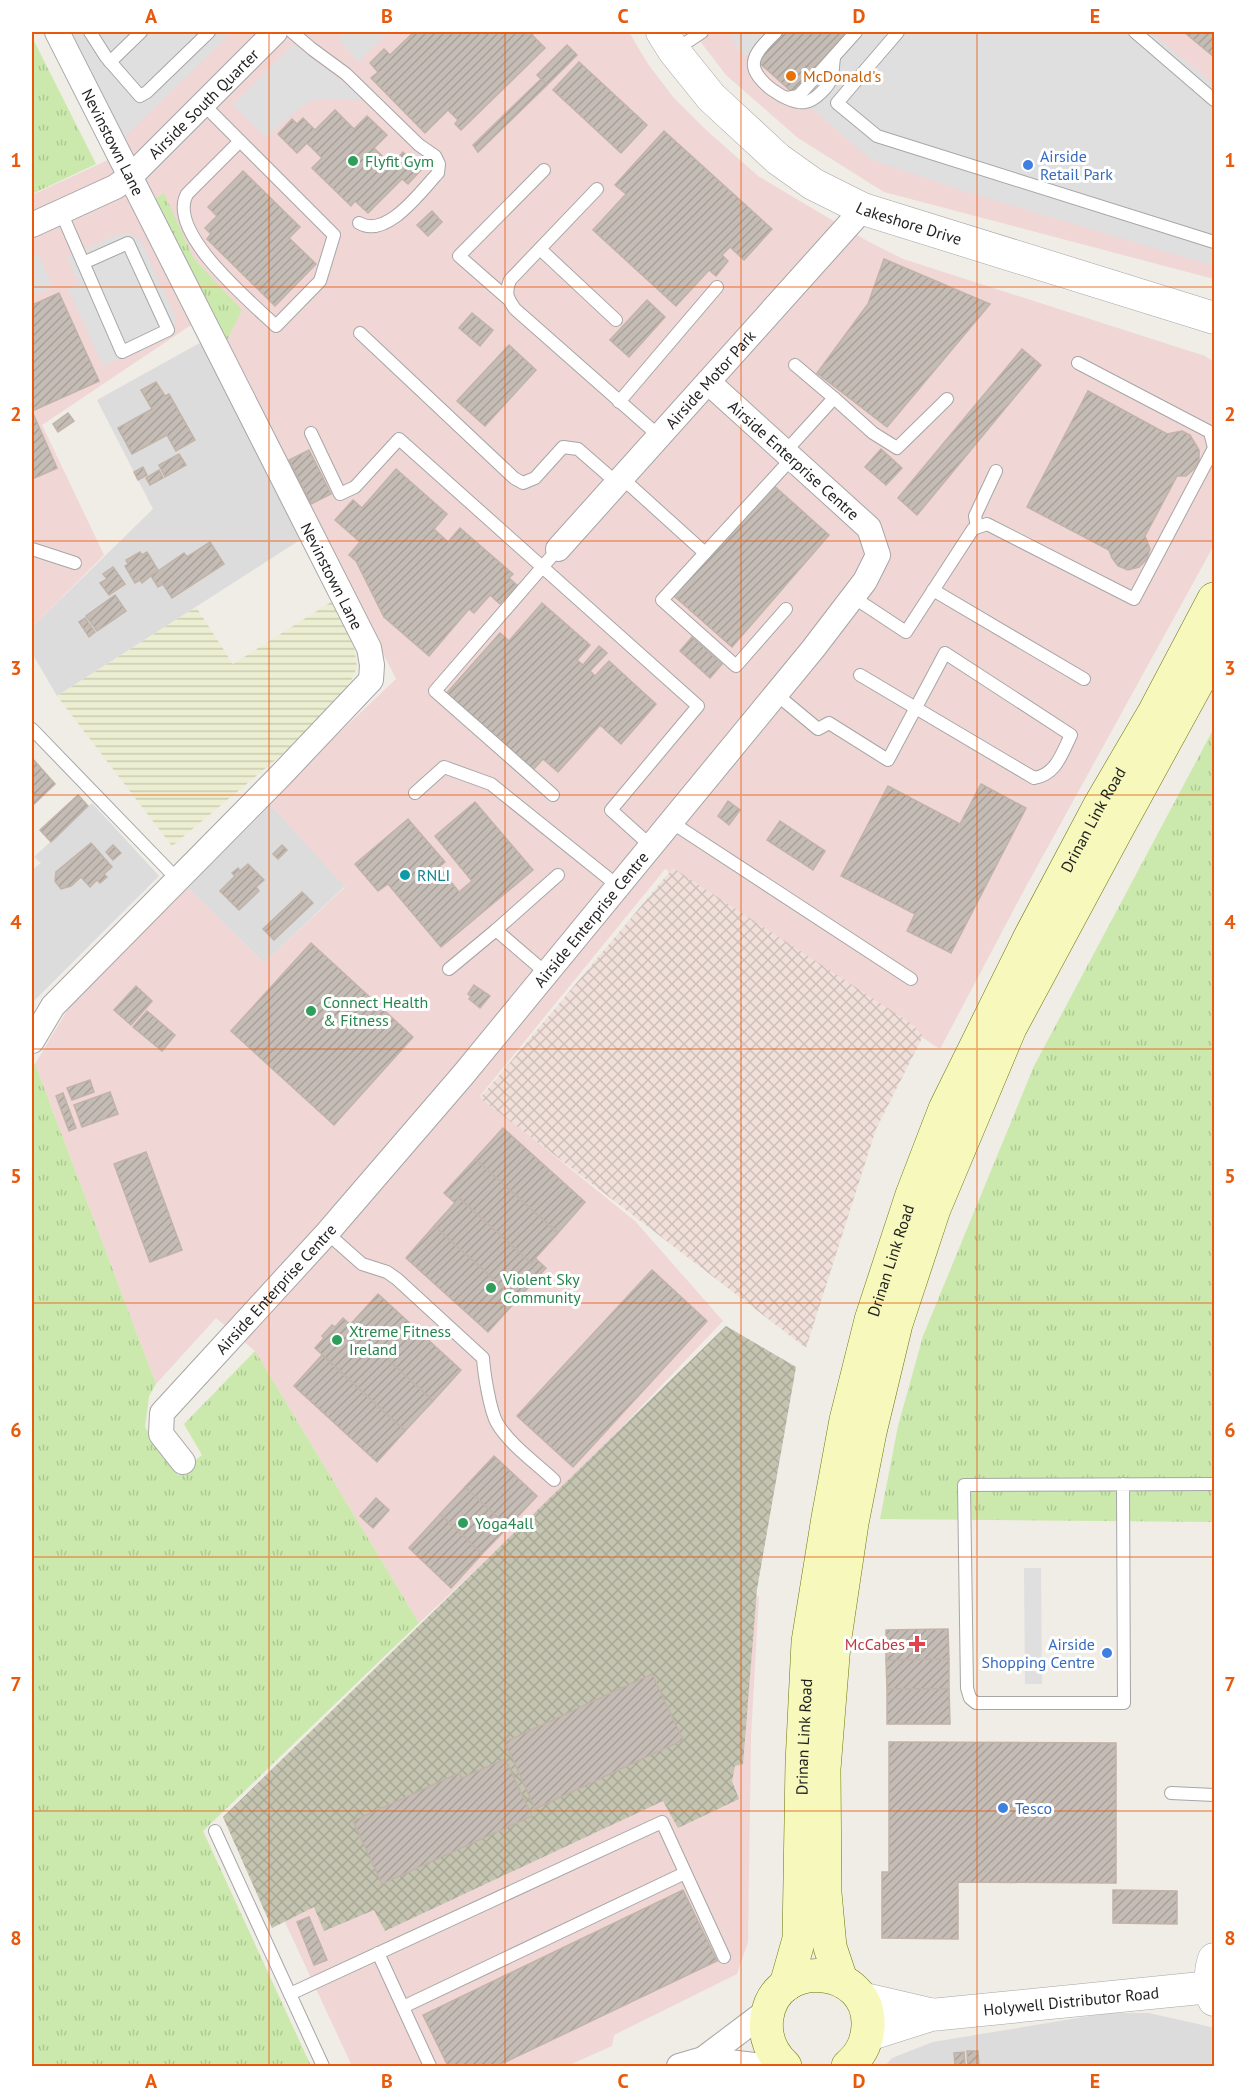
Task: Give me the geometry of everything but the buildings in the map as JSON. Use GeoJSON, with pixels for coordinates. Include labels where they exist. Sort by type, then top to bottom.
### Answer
{"type":"FeatureCollection","features":[{"type":"Feature","properties":{"kind":"main road","name":"Drinan Link Road"},"geometry":{"type":"LineString","coordinates":[[785,2067],[776,2058],[768,2043],[765,2026],[800,1939],[802,1763],[808,1642],[846,1420],[871,1320],[912,1195],[945,1109],[1030,937],[1100,805],[1155,711],[1215,599]]}},
{"type":"Feature","properties":{"kind":"main road","name":"Drinan Link Road"},"geometry":{"type":"LineString","coordinates":[[857,2057],[867,2010],[851,1989],[830,1947],[825,1893],[825,1769],[834,1644],[852,1523],[870,1432],[896,1324],[934,1209],[1010,1028],[1215,652]]}},
{"type":"Feature","properties":{"kind":"main road"},"geometry":{"type":"LineString","coordinates":[[777,1998],[798,1978],[813,1974],[827,1975],[851,1989]]}},
{"type":"Feature","properties":{"kind":"street","name":"Nevinstown Lane"},"geometry":{"type":"LineString","coordinates":[[32,1041],[53,1006],[280,776],[371,680],[372,665],[369,648],[57,32]]}},
{"type":"Feature","properties":{"kind":"street","name":"Airside South Quarter"},"geometry":{"type":"LineString","coordinates":[[32,225],[115,187],[131,176],[203,104],[266,35]]}},
{"type":"Feature","properties":{"kind":"street","name":"Lakeshore Drive"},"geometry":{"type":"LineString","coordinates":[[668,41],[711,97],[778,159],[813,184],[863,210],[1215,318]]}},
{"type":"Feature","properties":{"kind":"street","name":"Airside Motor Park"},"geometry":{"type":"LineString","coordinates":[[550,558],[863,210]]}},
{"type":"Feature","properties":{"kind":"street","name":"Airside Enterprise Centre"},"geometry":{"type":"LineString","coordinates":[[183,1462],[161,1434],[162,1413],[327,1233],[464,1074],[776,694],[865,581],[878,555],[869,528],[708,382]]}},
{"type":"Feature","properties":{"kind":"street","name":"Holywell Distributor Road"},"geometry":{"type":"LineString","coordinates":[[857,2057],[931,2015],[1213,1982]]}},
{"type":"Feature","properties":{"kind":"street","name":"Holywell Distributor Road"},"geometry":{"type":"LineString","coordinates":[[851,1989],[931,2015]]}},
{"type":"Feature","properties":{"kind":"street"},"geometry":{"type":"LineString","coordinates":[[679,2067],[703,2059],[777,1998]]}},
{"type":"Feature","properties":{"kind":"street"},"geometry":{"type":"LineString","coordinates":[[703,2059],[764,2067]]}},
{"type":"Feature","properties":{"kind":"lane"},"geometry":{"type":"LineString","coordinates":[[90,32],[110,62],[140,96],[147,92],[209,32]]}},
{"type":"Feature","properties":{"kind":"lane"},"geometry":{"type":"LineString","coordinates":[[110,62],[141,32]]}},
{"type":"Feature","properties":{"kind":"lane"},"geometry":{"type":"LineString","coordinates":[[292,32],[357,84],[419,145],[435,156],[439,164],[438,173],[397,216],[386,224],[364,226],[359,223]]}},
{"type":"Feature","properties":{"kind":"lane"},"geometry":{"type":"LineString","coordinates":[[668,41],[702,32]]}},
{"type":"Feature","properties":{"kind":"lane"},"geometry":{"type":"LineString","coordinates":[[776,32],[753,60],[754,67],[763,81],[787,98],[802,92],[856,32]]}},
{"type":"Feature","properties":{"kind":"lane"},"geometry":{"type":"LineString","coordinates":[[898,32],[837,103],[876,136],[1215,242]]}},
{"type":"Feature","properties":{"kind":"lane"},"geometry":{"type":"LineString","coordinates":[[1135,32],[1215,100]]}},
{"type":"Feature","properties":{"kind":"lane"},"geometry":{"type":"LineString","coordinates":[[203,104],[240,141],[334,235],[320,281],[276,326],[203,254],[189,229],[185,215],[183,201],[187,194],[240,141]]}},
{"type":"Feature","properties":{"kind":"lane"},"geometry":{"type":"LineString","coordinates":[[544,170],[459,256],[507,298],[515,309],[659,436]]}},
{"type":"Feature","properties":{"kind":"lane"},"geometry":{"type":"LineString","coordinates":[[507,298],[506,290],[510,280],[597,189]]}},
{"type":"Feature","properties":{"kind":"lane"},"geometry":{"type":"LineString","coordinates":[[61,212],[83,263],[122,352],[168,330],[128,243],[83,263]]}},
{"type":"Feature","properties":{"kind":"lane"},"geometry":{"type":"LineString","coordinates":[[540,249],[616,320]]}},
{"type":"Feature","properties":{"kind":"lane"},"geometry":{"type":"LineString","coordinates":[[619,402],[717,287]]}},
{"type":"Feature","properties":{"kind":"lane"},"geometry":{"type":"LineString","coordinates":[[360,333],[514,478],[523,483],[535,478],[563,447],[578,449],[620,480],[705,552]]}},
{"type":"Feature","properties":{"kind":"lane"},"geometry":{"type":"LineString","coordinates":[[853,597],[906,632],[973,529],[987,524],[1134,599],[1214,448],[1210,432],[1078,363]]}},
{"type":"Feature","properties":{"kind":"lane"},"geometry":{"type":"LineString","coordinates":[[795,364],[873,433],[897,448],[947,399]]}},
{"type":"Feature","properties":{"kind":"lane"},"geometry":{"type":"LineString","coordinates":[[786,609],[736,666],[662,600],[788,455],[834,398]]}},
{"type":"Feature","properties":{"kind":"lane"},"geometry":{"type":"LineString","coordinates":[[311,433],[340,494],[356,487],[399,439],[550,558],[698,705],[610,810],[651,846]]}},
{"type":"Feature","properties":{"kind":"lane"},"geometry":{"type":"LineString","coordinates":[[977,527],[975,516],[996,471]]}},
{"type":"Feature","properties":{"kind":"lane"},"geometry":{"type":"LineString","coordinates":[[32,549],[75,562]]}},
{"type":"Feature","properties":{"kind":"lane"},"geometry":{"type":"LineString","coordinates":[[550,558],[435,691],[553,795]]}},
{"type":"Feature","properties":{"kind":"lane"},"geometry":{"type":"LineString","coordinates":[[933,590],[1084,679]]}},
{"type":"Feature","properties":{"kind":"lane"},"geometry":{"type":"LineString","coordinates":[[776,694],[818,729],[828,723],[888,760],[916,708],[945,653],[1071,735],[1053,770],[1042,777],[1034,778],[916,708],[860,675]]}},
{"type":"Feature","properties":{"kind":"lane"},"geometry":{"type":"LineString","coordinates":[[32,729],[177,879]]}},
{"type":"Feature","properties":{"kind":"lane"},"geometry":{"type":"LineString","coordinates":[[415,792],[444,767],[491,784],[618,886]]}},
{"type":"Feature","properties":{"kind":"lane"},"geometry":{"type":"LineString","coordinates":[[671,822],[911,979]]}},
{"type":"Feature","properties":{"kind":"lane"},"geometry":{"type":"LineString","coordinates":[[449,969],[558,875]]}},
{"type":"Feature","properties":{"kind":"lane"},"geometry":{"type":"LineString","coordinates":[[495,930],[546,973]]}},
{"type":"Feature","properties":{"kind":"lane"},"geometry":{"type":"LineString","coordinates":[[327,1233],[365,1266],[387,1272],[397,1279],[483,1358],[496,1421],[504,1433],[554,1480]]}},
{"type":"Feature","properties":{"kind":"lane"},"geometry":{"type":"LineString","coordinates":[[1123,1484],[1124,1703],[976,1703],[970,1698],[967,1689],[964,1485],[1123,1484],[1215,1484]]}},
{"type":"Feature","properties":{"kind":"lane"},"geometry":{"type":"LineString","coordinates":[[1171,1793],[1215,1795]]}},
{"type":"Feature","properties":{"kind":"lane"},"geometry":{"type":"LineString","coordinates":[[290,1994],[662,1822],[724,1958]]}},
{"type":"Feature","properties":{"kind":"lane"},"geometry":{"type":"LineString","coordinates":[[215,1831],[323,2067]]}},
{"type":"Feature","properties":{"kind":"lane"},"geometry":{"type":"LineString","coordinates":[[403,2007],[685,1873]]}},
{"type":"Feature","properties":{"kind":"lane"},"geometry":{"type":"LineString","coordinates":[[378,1953],[430,2067]]}},
{"type":"Feature","properties":{"kind":"shaded area"},"geometry":{"type":"Polygon","coordinates":[[[68,32],[629,32],[648,64],[673,97],[758,176],[869,242],[903,259],[1205,356],[1214,362],[1214,545],[1023,892],[940,1049],[665,869],[480,1096],[635,1221],[723,1321],[578,1473],[419,1623],[255,1351],[216,1318],[156,1384],[35,1064],[83,984],[184,884],[264,963],[345,887],[267,801],[396,679],[68,32]]]}},
{"type":"Feature","properties":{"kind":"shaded area"},"geometry":{"type":"Polygon","coordinates":[[[70,32],[232,32],[123,139],[70,32]]]}},
{"type":"Feature","properties":{"kind":"shaded area"},"geometry":{"type":"Polygon","coordinates":[[[346,32],[389,32],[358,62],[338,38],[346,32]]]}},
{"type":"Feature","properties":{"kind":"shaded area","name":"Airside Retail Park"},"geometry":{"type":"Polygon","coordinates":[[[693,32],[1214,32],[1214,279],[884,192],[798,138],[726,75],[693,32]]]}},
{"type":"Feature","properties":{"kind":"shaded area","name":"Airside Retail Park"},"geometry":{"type":"Polygon","coordinates":[[[728,32],[1151,32],[1214,85],[1214,266],[957,189],[870,159],[756,60],[740,52],[728,32]]]}},
{"type":"Feature","properties":{"kind":"shaded area"},"geometry":{"type":"Polygon","coordinates":[[[293,44],[365,99],[312,100],[292,114],[266,138],[233,105],[293,44]]]}},
{"type":"Feature","properties":{"kind":"shaded area"},"geometry":{"type":"Polygon","coordinates":[[[108,160],[191,325],[42,425],[104,555],[32,627],[32,195],[108,160]]]}},
{"type":"Feature","properties":{"kind":"shaded area"},"geometry":{"type":"Polygon","coordinates":[[[121,233],[129,233],[141,241],[175,315],[174,331],[166,338],[103,366],[68,289],[79,284],[67,257],[121,233]]]}},
{"type":"Feature","properties":{"kind":"shaded area"},"geometry":{"type":"Polygon","coordinates":[[[38,254],[53,286],[32,296],[32,257],[38,254]]]}},
{"type":"Feature","properties":{"kind":"shaded area"},"geometry":{"type":"Polygon","coordinates":[[[205,340],[303,538],[57,696],[32,653],[32,627],[153,509],[97,400],[205,340]]]}},
{"type":"Feature","properties":{"kind":"shaded area"},"geometry":{"type":"Polygon","coordinates":[[[331,602],[353,639],[357,667],[344,697],[304,736],[172,846],[57,696],[196,607],[233,664],[331,602]]]}},
{"type":"Feature","properties":{"kind":"shaded area"},"geometry":{"type":"Polygon","coordinates":[[[267,801],[345,886],[264,963],[184,884],[267,801]]]}},
{"type":"Feature","properties":{"kind":"shaded area"},"geometry":{"type":"Polygon","coordinates":[[[92,803],[159,876],[32,1003],[32,870],[41,863],[34,857],[92,803]]]}},
{"type":"Feature","properties":{"kind":"shaded area"},"geometry":{"type":"Polygon","coordinates":[[[673,868],[912,1024],[923,1036],[876,1129],[806,1348],[480,1098],[673,868]]]}},
{"type":"Feature","properties":{"kind":"shaded area"},"geometry":{"type":"Polygon","coordinates":[[[726,1326],[796,1367],[757,1589],[743,1764],[735,1766],[732,1781],[739,1799],[678,1828],[663,1801],[385,1931],[374,1910],[324,1931],[314,1907],[272,1928],[223,1817],[726,1326]]]}},
{"type":"Feature","properties":{"kind":"shaded area"},"geometry":{"type":"Polygon","coordinates":[[[1024,1568],[1041,1568],[1042,1684],[1025,1684],[1024,1568]]]}},
{"type":"Feature","properties":{"kind":"shaded area"},"geometry":{"type":"Polygon","coordinates":[[[759,1596],[751,1736],[748,1942],[737,1974],[614,2035],[612,2046],[567,2066],[352,2066],[284,1920],[435,1757],[759,1596]]]}},
{"type":"Feature","properties":{"kind":"shaded area"},"geometry":{"type":"Polygon","coordinates":[[[1108,2013],[1149,2013],[1211,2027],[1214,2030],[1214,2066],[885,2066],[892,2058],[933,2042],[1108,2013]]]}},
{"type":"Feature","properties":{"kind":"green space"},"geometry":{"type":"Polygon","coordinates":[[[32,37],[96,164],[32,194],[32,37]]]}},
{"type":"Feature","properties":{"kind":"green space"},"geometry":{"type":"Polygon","coordinates":[[[164,193],[194,259],[242,310],[225,344],[151,201],[164,193]]]}},
{"type":"Feature","properties":{"kind":"green space"},"geometry":{"type":"Polygon","coordinates":[[[1214,728],[1214,1522],[880,1519],[898,1426],[923,1336],[1034,1066],[1214,728]]]}},
{"type":"Feature","properties":{"kind":"green space"},"geometry":{"type":"Polygon","coordinates":[[[32,1063],[35,1064],[156,1384],[149,1396],[145,1427],[178,1475],[202,1455],[184,1424],[255,1351],[419,1623],[203,1831],[311,2066],[32,2066],[32,1063]]]}},
{"type":"Feature","properties":{"kind":"place","name":"McDonald's"},"geometry":{"type":"Point","coordinates":[791,76]}},
{"type":"Feature","properties":{"kind":"place","name":"Flyfit Gym"},"geometry":{"type":"Point","coordinates":[353,161]}},
{"type":"Feature","properties":{"kind":"place","name":"Airside Retail Park"},"geometry":{"type":"Point","coordinates":[1028,165]}},
{"type":"Feature","properties":{"kind":"place","name":"RNLI"},"geometry":{"type":"Point","coordinates":[405,875]}},
{"type":"Feature","properties":{"kind":"place","name":"Connect Health & Fitness"},"geometry":{"type":"Point","coordinates":[311,1011]}},
{"type":"Feature","properties":{"kind":"place","name":"Violent Sky Community"},"geometry":{"type":"Point","coordinates":[491,1288]}},
{"type":"Feature","properties":{"kind":"place","name":"Xtreme Fitness Ireland"},"geometry":{"type":"Point","coordinates":[337,1340]}},
{"type":"Feature","properties":{"kind":"place","name":"Yoga4all"},"geometry":{"type":"Point","coordinates":[463,1523]}},
{"type":"Feature","properties":{"kind":"place","name":"McCabes"},"geometry":{"type":"Point","coordinates":[917,1644]}},
{"type":"Feature","properties":{"kind":"place","name":"Airside Shopping Centre"},"geometry":{"type":"Point","coordinates":[1107,1653]}},
{"type":"Feature","properties":{"kind":"place","name":"Tesco"},"geometry":{"type":"Point","coordinates":[1003,1808]}}]}
